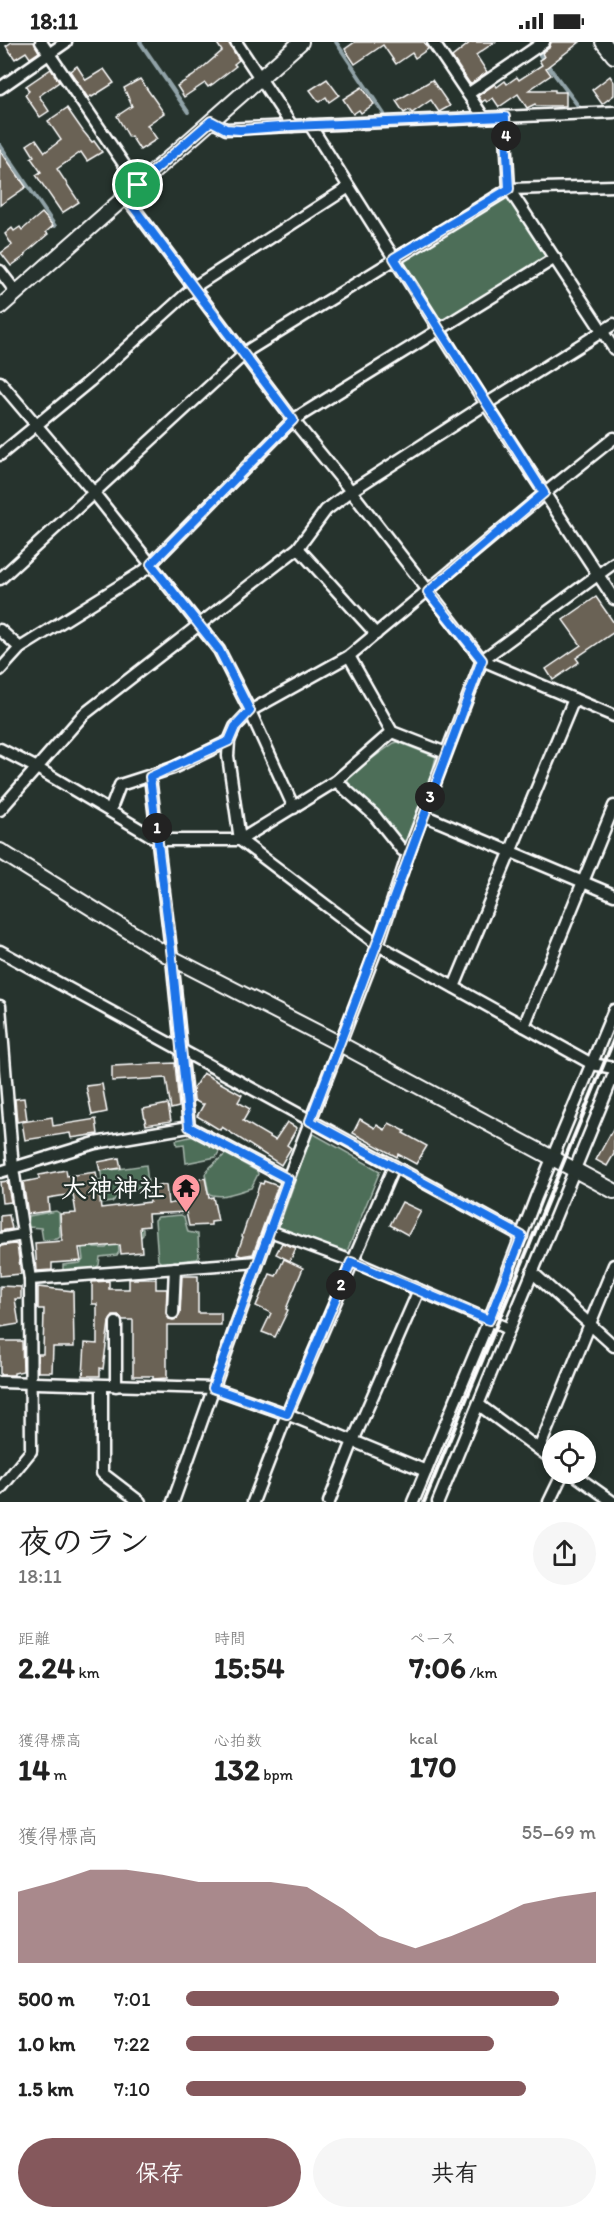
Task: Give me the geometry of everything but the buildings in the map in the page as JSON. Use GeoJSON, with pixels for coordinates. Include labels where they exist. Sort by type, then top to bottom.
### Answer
{"type":"FeatureCollection","features":[{"type":"Feature","properties":{"kind":"street"},"geometry":{"type":"LineString","coordinates":[[41,42],[138,185]]}},
{"type":"Feature","properties":{"kind":"street"},"geometry":{"type":"LineString","coordinates":[[0,88],[66,42]]}},
{"type":"Feature","properties":{"kind":"street"},"geometry":{"type":"LineString","coordinates":[[236,42],[292,126]]}},
{"type":"Feature","properties":{"kind":"street"},"geometry":{"type":"LineString","coordinates":[[0,307],[300,42]]}},
{"type":"Feature","properties":{"kind":"street"},"geometry":{"type":"LineString","coordinates":[[433,42],[484,118]]}},
{"type":"Feature","properties":{"kind":"street"},"geometry":{"type":"LineString","coordinates":[[468,94],[544,42]]}},
{"type":"Feature","properties":{"kind":"street"},"geometry":{"type":"LineString","coordinates":[[603,42],[614,56]]}},
{"type":"Feature","properties":{"kind":"street"},"geometry":{"type":"LineString","coordinates":[[211,121],[226,129],[614,112]]}},
{"type":"Feature","properties":{"kind":"street"},"geometry":{"type":"LineString","coordinates":[[505,117],[509,189],[614,349]]}},
{"type":"Feature","properties":{"kind":"street"},"geometry":{"type":"LineString","coordinates":[[310,125],[486,404],[614,599]]}},
{"type":"Feature","properties":{"kind":"street"},"geometry":{"type":"LineString","coordinates":[[0,579],[244,354],[394,258],[509,189],[614,186]]}},
{"type":"Feature","properties":{"kind":"street"},"geometry":{"type":"LineString","coordinates":[[0,455],[90,381],[194,287],[349,187]]}},
{"type":"Feature","properties":{"kind":"street"},"geometry":{"type":"LineString","coordinates":[[125,196],[293,420],[482,660],[614,716]]}},
{"type":"Feature","properties":{"kind":"street"},"geometry":{"type":"LineString","coordinates":[[0,670],[20,648],[145,570],[293,420],[555,258]]}},
{"type":"Feature","properties":{"kind":"street"},"geometry":{"type":"LineString","coordinates":[[0,271],[16,292]]}},
{"type":"Feature","properties":{"kind":"street"},"geometry":{"type":"LineString","coordinates":[[0,810],[83,715],[298,548],[326,510],[351,491],[614,324]]}},
{"type":"Feature","properties":{"kind":"street"},"geometry":{"type":"LineString","coordinates":[[0,382],[38,424],[219,650],[250,711],[294,808]]}},
{"type":"Feature","properties":{"kind":"street"},"geometry":{"type":"LineString","coordinates":[[614,438],[544,493],[349,656],[250,711],[235,727],[229,741],[228,756],[240,840],[378,945],[592,1064],[614,1068]]}},
{"type":"Feature","properties":{"kind":"street"},"geometry":{"type":"LineString","coordinates":[[298,548],[376,634]]}},
{"type":"Feature","properties":{"kind":"street"},"geometry":{"type":"LineString","coordinates":[[173,1502],[288,1179],[378,945],[409,851],[482,660],[614,563]]}},
{"type":"Feature","properties":{"kind":"street"},"geometry":{"type":"LineString","coordinates":[[0,630],[20,648]]}},
{"type":"Feature","properties":{"kind":"street"},"geometry":{"type":"LineString","coordinates":[[349,656],[392,732],[446,753]]}},
{"type":"Feature","properties":{"kind":"street"},"geometry":{"type":"LineString","coordinates":[[454,987],[574,699]]}},
{"type":"Feature","properties":{"kind":"street"},"geometry":{"type":"LineString","coordinates":[[0,749],[37,768],[158,840],[240,840],[336,781],[392,732]]}},
{"type":"Feature","properties":{"kind":"street"},"geometry":{"type":"LineString","coordinates":[[111,811],[120,785],[150,777],[229,741]]}},
{"type":"Feature","properties":{"kind":"street"},"geometry":{"type":"LineString","coordinates":[[150,777],[172,958],[189,1127]]}},
{"type":"Feature","properties":{"kind":"street"},"geometry":{"type":"LineString","coordinates":[[336,781],[374,815],[402,850],[409,851]]}},
{"type":"Feature","properties":{"kind":"street"},"geometry":{"type":"LineString","coordinates":[[524,1026],[614,806]]}},
{"type":"Feature","properties":{"kind":"street"},"geometry":{"type":"LineString","coordinates":[[423,815],[614,895]]}},
{"type":"Feature","properties":{"kind":"street"},"geometry":{"type":"LineString","coordinates":[[0,851],[172,958],[340,1044],[614,1191]]}},
{"type":"Feature","properties":{"kind":"street"},"geometry":{"type":"LineString","coordinates":[[0,951],[522,1236]]}},
{"type":"Feature","properties":{"kind":"street"},"geometry":{"type":"LineString","coordinates":[[0,1006],[5,1113],[30,1280],[31,1451],[0,1489]]}},
{"type":"Feature","properties":{"kind":"street"},"geometry":{"type":"LineString","coordinates":[[413,1502],[614,1010]]}},
{"type":"Feature","properties":{"kind":"street"},"geometry":{"type":"LineString","coordinates":[[438,1502],[614,1074]]}},
{"type":"Feature","properties":{"kind":"street"},"geometry":{"type":"LineString","coordinates":[[0,1172],[94,1143],[189,1127],[288,1179]]}},
{"type":"Feature","properties":{"kind":"street"},"geometry":{"type":"LineString","coordinates":[[253,1502],[287,1414],[394,1166]]}},
{"type":"Feature","properties":{"kind":"street"},"geometry":{"type":"LineString","coordinates":[[270,1231],[351,1262],[509,1329]]}},
{"type":"Feature","properties":{"kind":"street"},"geometry":{"type":"LineString","coordinates":[[0,1239],[22,1235]]}},
{"type":"Feature","properties":{"kind":"street"},"geometry":{"type":"LineString","coordinates":[[30,1280],[258,1262]]}},
{"type":"Feature","properties":{"kind":"street"},"geometry":{"type":"LineString","coordinates":[[539,1449],[614,1265]]}},
{"type":"Feature","properties":{"kind":"street"},"geometry":{"type":"LineString","coordinates":[[173,1313],[175,1268]]}},
{"type":"Feature","properties":{"kind":"street"},"geometry":{"type":"LineString","coordinates":[[532,1272],[614,1346]]}},
{"type":"Feature","properties":{"kind":"street"},"geometry":{"type":"LineString","coordinates":[[329,1502],[419,1290]]}},
{"type":"Feature","properties":{"kind":"street"},"geometry":{"type":"LineString","coordinates":[[116,1323],[116,1386]]}},
{"type":"Feature","properties":{"kind":"street"},"geometry":{"type":"LineString","coordinates":[[0,1382],[213,1388],[287,1414],[426,1471]]}},
{"type":"Feature","properties":{"kind":"street"},"geometry":{"type":"LineString","coordinates":[[102,1386],[102,1473],[140,1502]]}},
{"type":"Feature","properties":{"kind":"street"},"geometry":{"type":"LineString","coordinates":[[479,1405],[542,1451]]}},
{"type":"Feature","properties":{"kind":"street"},"geometry":{"type":"LineString","coordinates":[[549,1502],[558,1484]]}},
{"type":"Feature","properties":{"kind":"street"},"geometry":{"type":"LineString","coordinates":[[588,1484],[613,1502]]}},
{"type":"Feature","properties":{"kind":"green space"},"geometry":{"type":"Polygon","coordinates":[[[509,192],[551,257],[440,324],[399,260],[509,192]]]}},
{"type":"Feature","properties":{"kind":"green space"},"geometry":{"type":"Polygon","coordinates":[[[398,742],[436,757],[406,840],[401,842],[348,782],[349,775],[398,742]]]}},
{"type":"Feature","properties":{"kind":"green space"},"geometry":{"type":"Polygon","coordinates":[[[312,1133],[380,1171],[345,1256],[278,1229],[312,1133]]]}},
{"type":"Feature","properties":{"kind":"green space"},"geometry":{"type":"Polygon","coordinates":[[[194,1136],[220,1150],[216,1157],[186,1163],[184,1144],[177,1145],[176,1140],[194,1136]]]}},
{"type":"Feature","properties":{"kind":"green space"},"geometry":{"type":"Polygon","coordinates":[[[226,1154],[257,1171],[258,1174],[251,1188],[224,1195],[209,1194],[205,1174],[226,1154]]]}},
{"type":"Feature","properties":{"kind":"green space"},"geometry":{"type":"Polygon","coordinates":[[[109,1161],[111,1170],[146,1165],[148,1183],[120,1194],[112,1202],[91,1205],[89,1195],[99,1194],[97,1181],[102,1179],[99,1163],[109,1161]]]}},
{"type":"Feature","properties":{"kind":"green space"},"geometry":{"type":"Polygon","coordinates":[[[56,1211],[59,1213],[60,1237],[57,1239],[43,1240],[41,1228],[28,1227],[29,1216],[56,1211]]]}},
{"type":"Feature","properties":{"kind":"green space"},"geometry":{"type":"Polygon","coordinates":[[[181,1215],[184,1217],[188,1232],[198,1234],[199,1257],[161,1263],[158,1260],[155,1220],[158,1217],[181,1215]]]}},
{"type":"Feature","properties":{"kind":"green space"},"geometry":{"type":"Polygon","coordinates":[[[139,1228],[143,1229],[141,1237],[120,1239],[139,1228]]]}},
{"type":"Feature","properties":{"kind":"green space"},"geometry":{"type":"Polygon","coordinates":[[[118,1240],[117,1255],[100,1257],[96,1268],[63,1271],[63,1265],[80,1263],[83,1260],[81,1243],[93,1241],[94,1248],[106,1248],[118,1240]]]}},
{"type":"Feature","properties":{"kind":"waterway"},"geometry":{"type":"LineString","coordinates":[[140,42],[188,112]]}},
{"type":"Feature","properties":{"kind":"waterway"},"geometry":{"type":"LineString","coordinates":[[336,42],[384,114]]}},
{"type":"Feature","properties":{"kind":"waterway"},"geometry":{"type":"LineString","coordinates":[[537,51],[579,107]]}},
{"type":"Feature","properties":{"kind":"waterway"},"geometry":{"type":"LineString","coordinates":[[0,145],[55,226]]}},
{"type":"Feature","properties":{"kind":"railway"},"geometry":{"type":"LineString","coordinates":[[424,1502],[614,1039]]}},
{"type":"Feature","properties":{"kind":"place","name":"大神神社"},"geometry":{"type":"Point","coordinates":[186,1214]}},
{"type":"Feature","properties":{"kind":"route"},"geometry":{"type":"LineString","coordinates":[[505,117],[509,189],[394,258],[544,493],[428,592],[482,660],[409,851],[378,945],[310,1121],[522,1236],[489,1320],[351,1262],[287,1414],[213,1388],[288,1179],[189,1127],[164,884],[150,777],[229,741],[235,727],[250,711],[219,650],[151,564],[293,420],[125,196],[138,185],[211,121],[226,129],[240,130],[505,117]]}}]}
